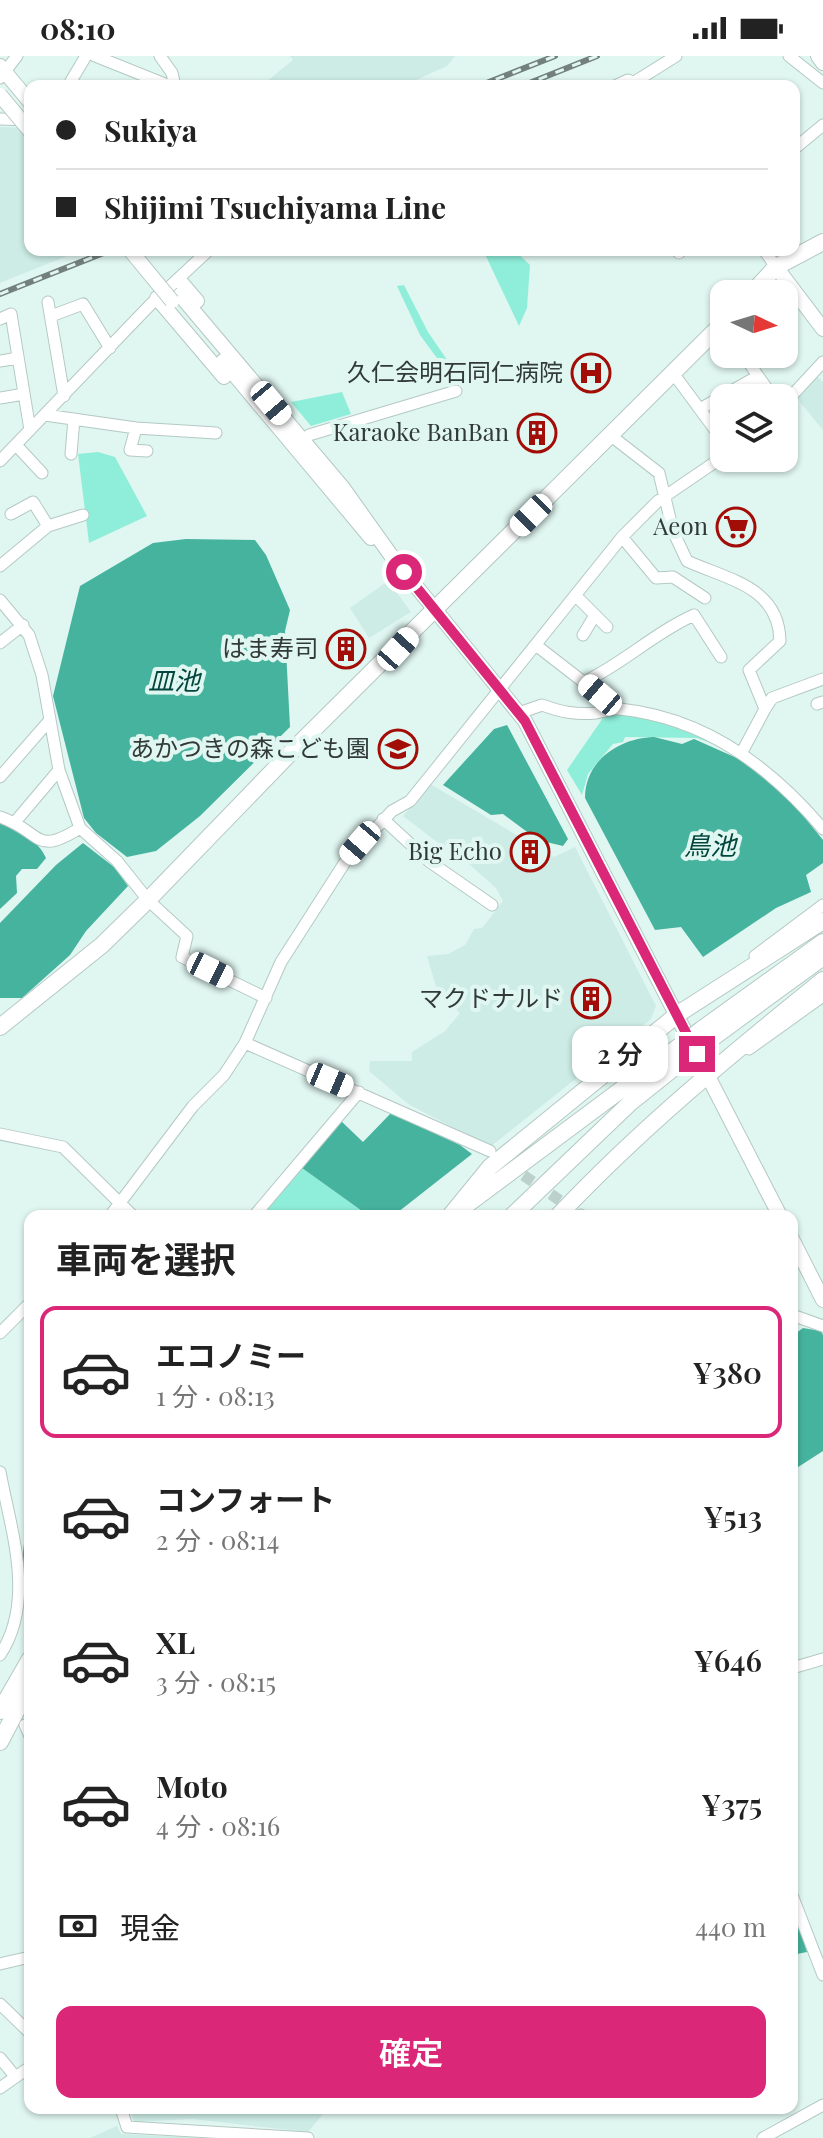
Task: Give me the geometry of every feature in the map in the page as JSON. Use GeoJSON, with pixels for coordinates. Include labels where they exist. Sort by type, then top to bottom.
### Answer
{"type":"FeatureCollection","features":[{"type":"Feature","properties":{"kind":"highway"},"geometry":{"type":"LineString","coordinates":[[800,254],[823,242]]}},
{"type":"Feature","properties":{"kind":"highway"},"geometry":{"type":"LineString","coordinates":[[764,280],[776,267],[797,256]]}},
{"type":"Feature","properties":{"kind":"highway"},"geometry":{"type":"LineString","coordinates":[[0,1027],[102,945],[434,609],[710,337]]}},
{"type":"Feature","properties":{"kind":"highway"},"geometry":{"type":"LineString","coordinates":[[456,1210],[490,1167],[678,1014],[823,921]]}},
{"type":"Feature","properties":{"kind":"highway"},"geometry":{"type":"LineString","coordinates":[[518,1210],[693,1044],[823,942]]}},
{"type":"Feature","properties":{"kind":"highway"},"geometry":{"type":"LineString","coordinates":[[459,1210],[693,1044],[823,957]]}},
{"type":"Feature","properties":{"kind":"highway"},"geometry":{"type":"LineString","coordinates":[[564,1210],[609,1161],[707,1073],[823,980]]}},
{"type":"Feature","properties":{"kind":"highway"},"geometry":{"type":"LineString","coordinates":[[0,1711],[24,1669]]}},
{"type":"Feature","properties":{"kind":"highway"},"geometry":{"type":"LineString","coordinates":[[0,1742],[24,1696]]}},
{"type":"Feature","properties":{"kind":"main road"},"geometry":{"type":"LineString","coordinates":[[818,56],[823,63]]}},
{"type":"Feature","properties":{"kind":"main road"},"geometry":{"type":"LineString","coordinates":[[1,74],[24,96]]}},
{"type":"Feature","properties":{"kind":"main road"},"geometry":{"type":"LineString","coordinates":[[1,74],[24,108]]}},
{"type":"Feature","properties":{"kind":"main road"},"geometry":{"type":"LineString","coordinates":[[0,95],[24,124]]}},
{"type":"Feature","properties":{"kind":"main road"},"geometry":{"type":"LineString","coordinates":[[136,256],[309,435],[351,487],[361,512]]}},
{"type":"Feature","properties":{"kind":"main road"},"geometry":{"type":"LineString","coordinates":[[146,256],[172,294],[361,528],[390,554]]}},
{"type":"Feature","properties":{"kind":"main road"},"geometry":{"type":"LineString","coordinates":[[776,267],[823,329]]}},
{"type":"Feature","properties":{"kind":"main road"},"geometry":{"type":"LineString","coordinates":[[172,294],[361,512],[390,554],[501,687],[519,713],[678,1014],[777,1210]]}},
{"type":"Feature","properties":{"kind":"main road"},"geometry":{"type":"LineString","coordinates":[[798,1250],[822,1294]]}},
{"type":"Feature","properties":{"kind":"street"},"geometry":{"type":"LineString","coordinates":[[1,74],[17,56]]}},
{"type":"Feature","properties":{"kind":"street"},"geometry":{"type":"LineString","coordinates":[[72,80],[86,56]]}},
{"type":"Feature","properties":{"kind":"street"},"geometry":{"type":"LineString","coordinates":[[95,56],[157,80]]}},
{"type":"Feature","properties":{"kind":"street"},"geometry":{"type":"LineString","coordinates":[[160,56],[172,73],[172,80]]}},
{"type":"Feature","properties":{"kind":"street"},"geometry":{"type":"LineString","coordinates":[[643,80],[676,56]]}},
{"type":"Feature","properties":{"kind":"street"},"geometry":{"type":"LineString","coordinates":[[789,56],[823,83]]}},
{"type":"Feature","properties":{"kind":"street"},"geometry":{"type":"LineString","coordinates":[[0,109],[4,119],[24,117]]}},
{"type":"Feature","properties":{"kind":"street"},"geometry":{"type":"LineString","coordinates":[[800,144],[823,125]]}},
{"type":"Feature","properties":{"kind":"street"},"geometry":{"type":"LineString","coordinates":[[0,461],[110,348],[172,294],[204,256]]}},
{"type":"Feature","properties":{"kind":"street"},"geometry":{"type":"LineString","coordinates":[[768,256],[776,267]]}},
{"type":"Feature","properties":{"kind":"street"},"geometry":{"type":"LineString","coordinates":[[48,302],[64,396]]}},
{"type":"Feature","properties":{"kind":"street"},"geometry":{"type":"LineString","coordinates":[[51,316],[83,304],[110,348]]}},
{"type":"Feature","properties":{"kind":"street"},"geometry":{"type":"LineString","coordinates":[[0,319],[11,314],[30,430]]}},
{"type":"Feature","properties":{"kind":"street"},"geometry":{"type":"LineString","coordinates":[[0,361],[18,358]]}},
{"type":"Feature","properties":{"kind":"street"},"geometry":{"type":"LineString","coordinates":[[798,389],[823,362]]}},
{"type":"Feature","properties":{"kind":"street"},"geometry":{"type":"LineString","coordinates":[[753,368],[764,384]]}},
{"type":"Feature","properties":{"kind":"street"},"geometry":{"type":"LineString","coordinates":[[673,373],[710,423]]}},
{"type":"Feature","properties":{"kind":"street"},"geometry":{"type":"LineString","coordinates":[[700,409],[758,376]]}},
{"type":"Feature","properties":{"kind":"street"},"geometry":{"type":"LineString","coordinates":[[309,435],[456,391]]}},
{"type":"Feature","properties":{"kind":"street"},"geometry":{"type":"LineString","coordinates":[[0,398],[24,394]]}},
{"type":"Feature","properties":{"kind":"street"},"geometry":{"type":"LineString","coordinates":[[45,415],[136,428],[216,433]]}},
{"type":"Feature","properties":{"kind":"street"},"geometry":{"type":"LineString","coordinates":[[71,454],[74,419]]}},
{"type":"Feature","properties":{"kind":"street"},"geometry":{"type":"LineString","coordinates":[[136,428],[130,450],[147,451]]}},
{"type":"Feature","properties":{"kind":"street"},"geometry":{"type":"LineString","coordinates":[[610,435],[659,473],[673,531],[687,561],[763,595],[780,620],[780,641],[749,670],[765,709]]}},
{"type":"Feature","properties":{"kind":"street"},"geometry":{"type":"LineString","coordinates":[[16,445],[42,473]]}},
{"type":"Feature","properties":{"kind":"street"},"geometry":{"type":"LineString","coordinates":[[115,1210],[193,1106],[224,1075],[245,1043],[281,962],[347,859],[383,819],[410,801],[622,537],[665,496],[710,465]]}},
{"type":"Feature","properties":{"kind":"street"},"geometry":{"type":"LineString","coordinates":[[11,514],[33,502],[48,526]]}},
{"type":"Feature","properties":{"kind":"street"},"geometry":{"type":"LineString","coordinates":[[0,566],[48,526],[83,515]]}},
{"type":"Feature","properties":{"kind":"street"},"geometry":{"type":"LineString","coordinates":[[622,537],[656,578],[673,577],[705,598]]}},
{"type":"Feature","properties":{"kind":"street"},"geometry":{"type":"LineString","coordinates":[[576,596],[607,627]]}},
{"type":"Feature","properties":{"kind":"street"},"geometry":{"type":"LineString","coordinates":[[0,600],[23,625],[42,675],[59,770],[80,828],[117,861],[148,900],[187,936],[182,957],[266,998]]}},
{"type":"Feature","properties":{"kind":"street"},"geometry":{"type":"LineString","coordinates":[[583,635],[595,615]]}},
{"type":"Feature","properties":{"kind":"street"},"geometry":{"type":"LineString","coordinates":[[584,682],[615,667],[665,628],[694,615],[721,657]]}},
{"type":"Feature","properties":{"kind":"street"},"geometry":{"type":"LineString","coordinates":[[0,643],[23,625]]}},
{"type":"Feature","properties":{"kind":"street"},"geometry":{"type":"LineString","coordinates":[[537,646],[617,708]]}},
{"type":"Feature","properties":{"kind":"street"},"geometry":{"type":"LineString","coordinates":[[742,752],[772,698],[823,679]]}},
{"type":"Feature","properties":{"kind":"street"},"geometry":{"type":"LineString","coordinates":[[519,713],[542,705],[565,714],[617,708],[666,718],[708,733],[742,752],[801,803],[823,829]]}},
{"type":"Feature","properties":{"kind":"street"},"geometry":{"type":"LineString","coordinates":[[0,777],[49,721]]}},
{"type":"Feature","properties":{"kind":"street"},"geometry":{"type":"LineString","coordinates":[[15,822],[59,770]]}},
{"type":"Feature","properties":{"kind":"street"},"geometry":{"type":"LineString","coordinates":[[0,817],[15,822],[46,844],[55,844],[80,828]]}},
{"type":"Feature","properties":{"kind":"street"},"geometry":{"type":"LineString","coordinates":[[383,819],[430,862],[492,905]]}},
{"type":"Feature","properties":{"kind":"street"},"geometry":{"type":"LineString","coordinates":[[678,1014],[823,905]]}},
{"type":"Feature","properties":{"kind":"street"},"geometry":{"type":"LineString","coordinates":[[707,1073],[755,1046],[823,996]]}},
{"type":"Feature","properties":{"kind":"street"},"geometry":{"type":"LineString","coordinates":[[245,1043],[490,1151]]}},
{"type":"Feature","properties":{"kind":"street"},"geometry":{"type":"LineString","coordinates":[[259,1210],[359,1092]]}},
{"type":"Feature","properties":{"kind":"street"},"geometry":{"type":"LineString","coordinates":[[0,1134],[63,1147],[126,1210]]}},
{"type":"Feature","properties":{"kind":"street"},"geometry":{"type":"LineString","coordinates":[[0,1333],[24,1309]]}},
{"type":"Feature","properties":{"kind":"street"},"geometry":{"type":"LineString","coordinates":[[798,1317],[823,1326]]}},
{"type":"Feature","properties":{"kind":"street"},"geometry":{"type":"LineString","coordinates":[[0,1472],[20,1579],[15,1627],[0,1655]]}},
{"type":"Feature","properties":{"kind":"street"},"geometry":{"type":"LineString","coordinates":[[798,1666],[823,1659]]}},
{"type":"Feature","properties":{"kind":"street"},"geometry":{"type":"LineString","coordinates":[[798,1910],[823,1975]]}},
{"type":"Feature","properties":{"kind":"street"},"geometry":{"type":"LineString","coordinates":[[0,1964],[24,1958]]}},
{"type":"Feature","properties":{"kind":"street"},"geometry":{"type":"LineString","coordinates":[[0,2004],[24,2027]]}},
{"type":"Feature","properties":{"kind":"street"},"geometry":{"type":"LineString","coordinates":[[0,2058],[14,2075]]}},
{"type":"Feature","properties":{"kind":"street"},"geometry":{"type":"LineString","coordinates":[[0,2088],[24,2070]]}},
{"type":"Feature","properties":{"kind":"street"},"geometry":{"type":"LineString","coordinates":[[763,2138],[823,2105]]}},
{"type":"Feature","properties":{"kind":"street"},"geometry":{"type":"LineString","coordinates":[[123,2114],[127,2127],[308,2138]]}},
{"type":"Feature","properties":{"kind":"shaded area"},"geometry":{"type":"Polygon","coordinates":[[[290,56],[455,56],[447,66],[416,80],[268,80],[293,60],[290,56]]]}},
{"type":"Feature","properties":{"kind":"shaded area"},"geometry":{"type":"Polygon","coordinates":[[[0,127],[24,128],[24,256],[67,256],[0,283],[0,127]]]}},
{"type":"Feature","properties":{"kind":"shaded area"},"geometry":{"type":"Polygon","coordinates":[[[486,256],[520,256],[530,265],[527,308],[519,326],[486,256]]]}},
{"type":"Feature","properties":{"kind":"shaded area"},"geometry":{"type":"Polygon","coordinates":[[[404,285],[428,332],[454,370],[480,359],[482,381],[456,384],[420,335],[397,286],[404,285]]]}},
{"type":"Feature","properties":{"kind":"shaded area"},"geometry":{"type":"Polygon","coordinates":[[[816,375],[823,382],[823,430],[798,400],[798,393],[816,375]]]}},
{"type":"Feature","properties":{"kind":"shaded area"},"geometry":{"type":"Polygon","coordinates":[[[342,392],[351,414],[311,426],[291,402],[342,392]]]}},
{"type":"Feature","properties":{"kind":"shaded area"},"geometry":{"type":"Polygon","coordinates":[[[98,452],[115,457],[147,516],[89,543],[78,454],[98,452]]]}},
{"type":"Feature","properties":{"kind":"shaded area"},"geometry":{"type":"Polygon","coordinates":[[[388,581],[411,612],[369,638],[350,608],[388,581]]]}},
{"type":"Feature","properties":{"kind":"shaded area"},"geometry":{"type":"Polygon","coordinates":[[[616,711],[688,729],[719,746],[697,738],[625,737],[623,742],[613,744],[588,774],[582,795],[567,770],[605,715],[616,711]]]}},
{"type":"Feature","properties":{"kind":"shaded area"},"geometry":{"type":"Polygon","coordinates":[[[430,784],[554,857],[575,847],[656,1006],[651,1019],[490,1147],[408,1104],[369,1071],[370,1061],[412,1061],[412,1052],[445,1031],[460,1013],[438,993],[427,956],[448,954],[465,945],[474,929],[482,928],[503,901],[496,888],[451,848],[437,842],[403,816],[430,784]]]}},
{"type":"Feature","properties":{"kind":"shaded area"},"geometry":{"type":"Polygon","coordinates":[[[302,1163],[302,1168],[361,1210],[263,1210],[302,1163]]]}},
{"type":"Feature","properties":{"kind":"shaded area"},"geometry":{"type":"Polygon","coordinates":[[[132,2114],[323,2114],[308,2132],[192,2119],[134,2122],[132,2114]]]}},
{"type":"Feature","properties":{"kind":"shaded area"},"geometry":{"type":"Polygon","coordinates":[[[117,2126],[121,2134],[202,2138],[90,2138],[117,2126]]]}},
{"type":"Feature","properties":{"kind":"water","name":"皿池"},"geometry":{"type":"Polygon","coordinates":[[[186,539],[255,540],[266,555],[290,610],[285,631],[290,727],[200,816],[156,851],[127,857],[96,833],[84,818],[53,696],[80,586],[153,543],[186,539]]]}},
{"type":"Feature","properties":{"kind":"water"},"geometry":{"type":"Polygon","coordinates":[[[507,725],[568,839],[563,846],[538,840],[503,814],[491,815],[443,785],[494,729],[507,725]]]}},
{"type":"Feature","properties":{"kind":"water","name":"鳥池"},"geometry":{"type":"Polygon","coordinates":[[[654,737],[682,744],[694,739],[748,763],[797,808],[823,840],[823,863],[806,875],[811,892],[776,908],[703,957],[681,927],[655,930],[585,798],[591,773],[607,754],[629,742],[654,737]]]}},
{"type":"Feature","properties":{"kind":"water"},"geometry":{"type":"Polygon","coordinates":[[[0,823],[14,827],[27,836],[39,846],[46,858],[37,869],[22,869],[16,876],[17,893],[0,909],[0,823]]]}},
{"type":"Feature","properties":{"kind":"water"},"geometry":{"type":"Polygon","coordinates":[[[83,843],[114,867],[128,886],[86,931],[70,955],[22,998],[0,998],[0,923],[56,865],[83,843]]]}},
{"type":"Feature","properties":{"kind":"water"},"geometry":{"type":"Polygon","coordinates":[[[391,1113],[460,1145],[472,1154],[401,1210],[361,1210],[302,1168],[341,1121],[363,1142],[391,1113]]]}},
{"type":"Feature","properties":{"kind":"water"},"geometry":{"type":"Polygon","coordinates":[[[803,1328],[821,1331],[823,1335],[823,1451],[798,1467],[798,1332],[803,1328]]]}},
{"type":"Feature","properties":{"kind":"water"},"geometry":{"type":"Polygon","coordinates":[[[24,1545],[24,1589],[22,1572],[24,1545]]]}},
{"type":"Feature","properties":{"kind":"water"},"geometry":{"type":"Polygon","coordinates":[[[798,1923],[807,1952],[798,1954],[798,1923]]]}},
{"type":"Feature","properties":{"kind":"tunnel"},"geometry":{"type":"LineString","coordinates":[[510,1166],[574,1210]]}},
{"type":"Feature","properties":{"kind":"railway"},"geometry":{"type":"LineString","coordinates":[[494,80],[555,56]]}},
{"type":"Feature","properties":{"kind":"railway"},"geometry":{"type":"LineString","coordinates":[[537,80],[597,56]]}},
{"type":"Feature","properties":{"kind":"railway"},"geometry":{"type":"LineString","coordinates":[[0,294],[96,256]]}},
{"type":"Feature","properties":{"kind":"place","name":"久仁会明石同仁病院"},"geometry":{"type":"Point","coordinates":[591,373]}},
{"type":"Feature","properties":{"kind":"place","name":"Karaoke BanBan"},"geometry":{"type":"Point","coordinates":[537,433]}},
{"type":"Feature","properties":{"kind":"place","name":"Aeon"},"geometry":{"type":"Point","coordinates":[736,527]}},
{"type":"Feature","properties":{"kind":"place","name":"はま寿司"},"geometry":{"type":"Point","coordinates":[346,649]}},
{"type":"Feature","properties":{"kind":"place","name":"あかつきの森こども園"},"geometry":{"type":"Point","coordinates":[398,749]}},
{"type":"Feature","properties":{"kind":"place","name":"Big Echo"},"geometry":{"type":"Point","coordinates":[530,852]}},
{"type":"Feature","properties":{"kind":"place","name":"マクドナルド"},"geometry":{"type":"Point","coordinates":[591,999]}},
{"type":"Feature","properties":{"kind":"route"},"geometry":{"type":"LineString","coordinates":[[404,572],[501,687],[525,721],[697,1054]]}}]}
